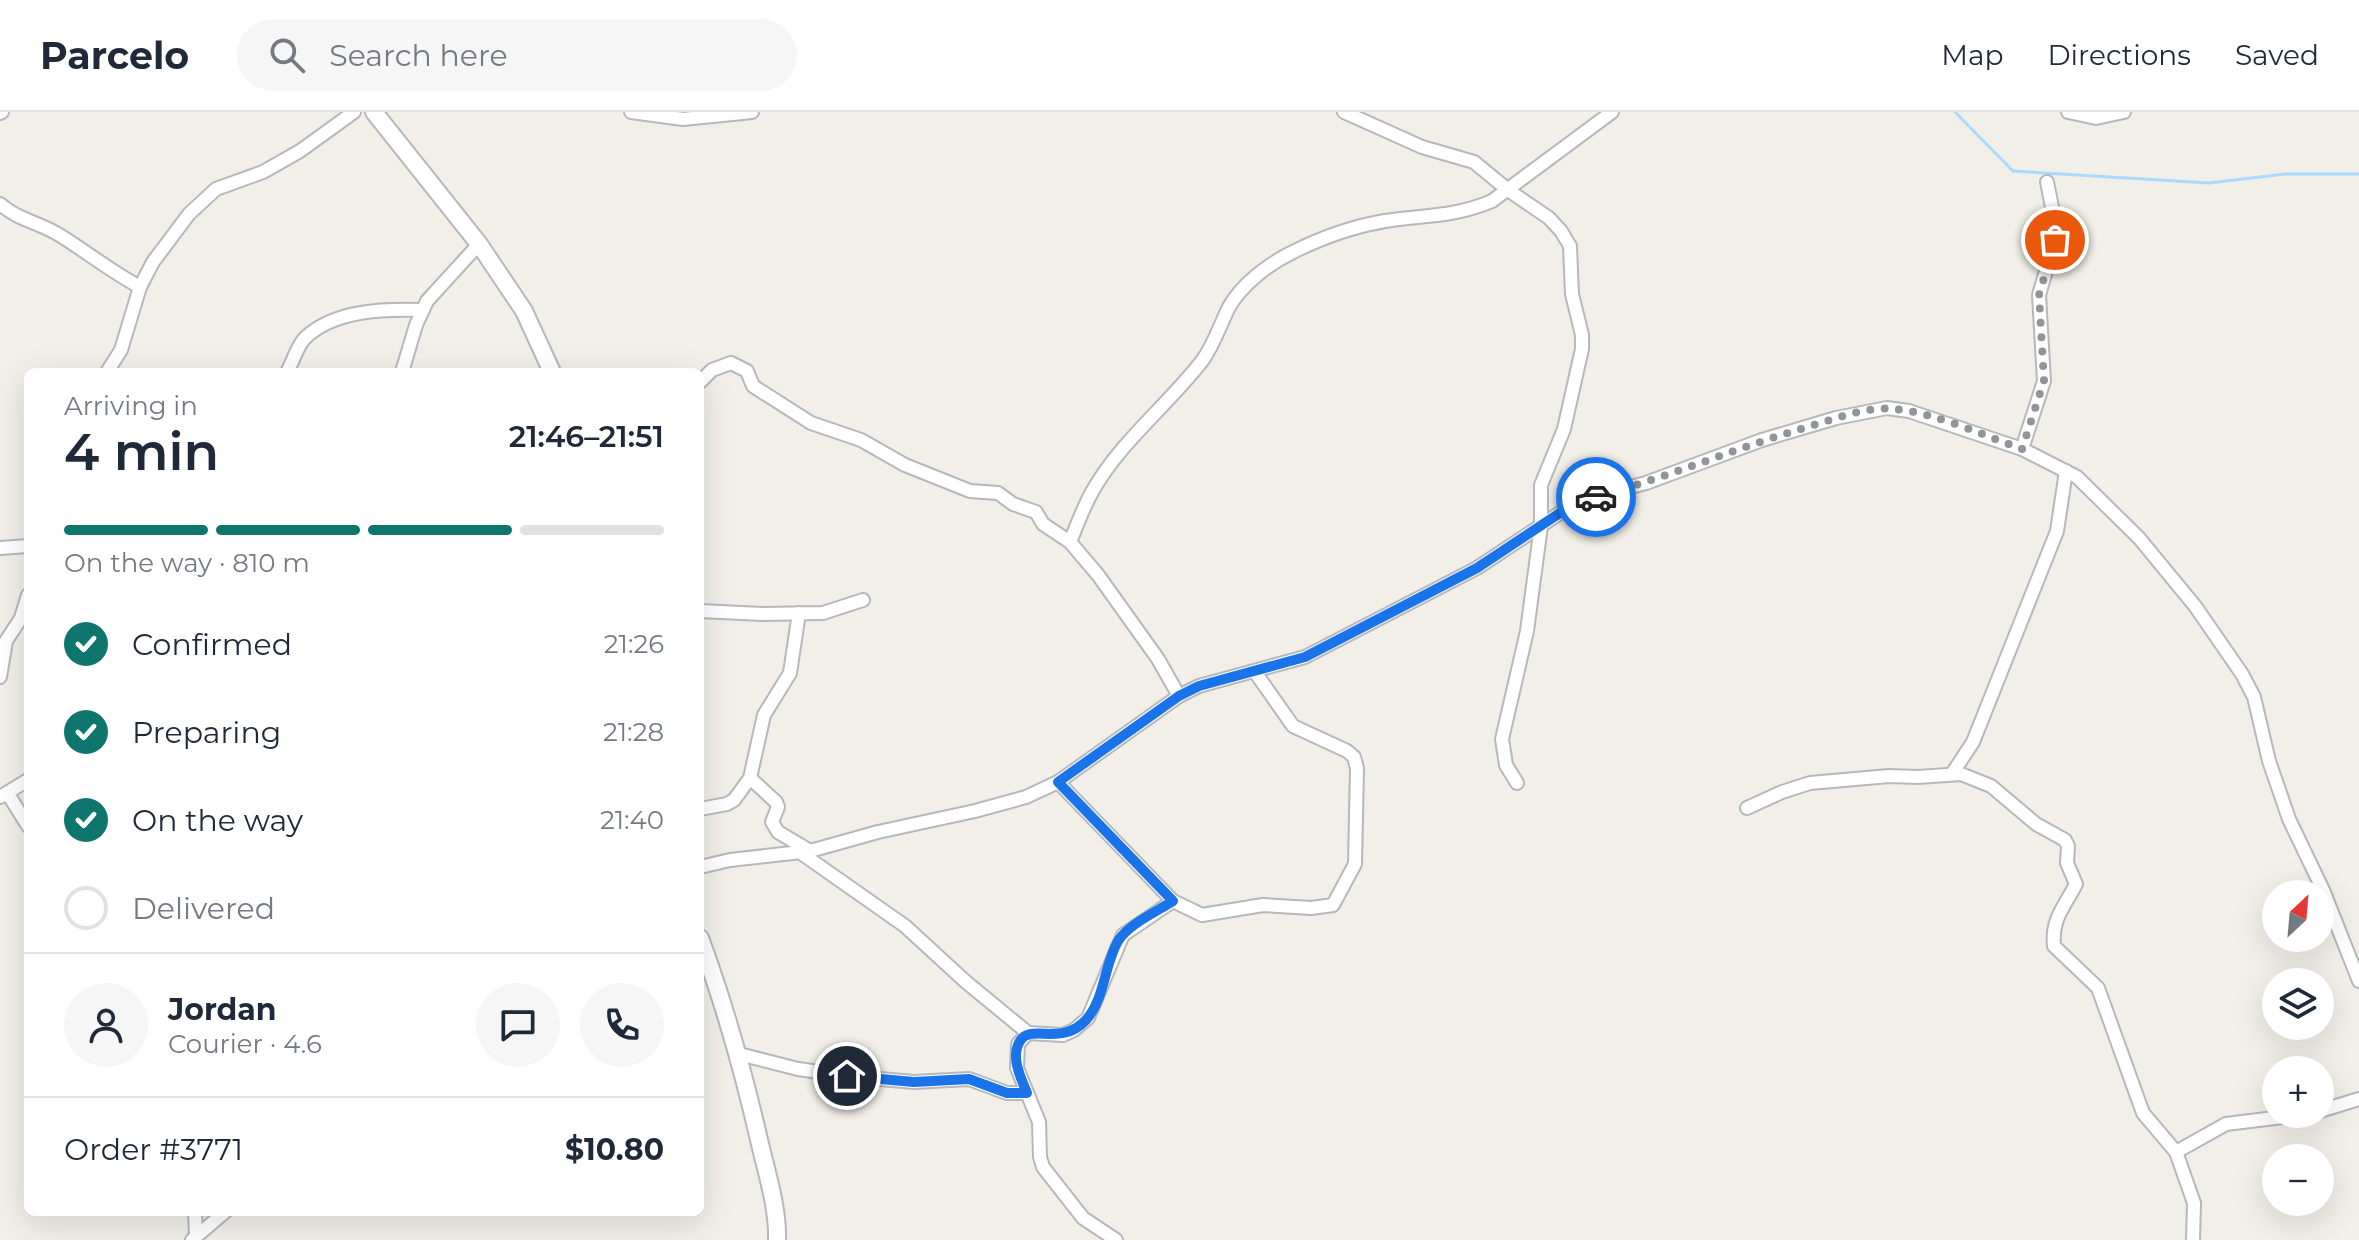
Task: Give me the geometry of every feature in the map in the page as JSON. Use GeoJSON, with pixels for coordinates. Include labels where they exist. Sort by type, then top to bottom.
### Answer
{"type":"FeatureCollection","features":[{"type":"Feature","properties":{"kind":"street"},"geometry":{"type":"LineString","coordinates":[[110,368],[127,334],[140,287],[171,235],[189,214],[216,189],[263,172],[300,151],[354,112]]}},
{"type":"Feature","properties":{"kind":"street"},"geometry":{"type":"LineString","coordinates":[[374,112],[479,244],[524,311],[550,368]]}},
{"type":"Feature","properties":{"kind":"street"},"geometry":{"type":"LineString","coordinates":[[631,112],[683,119],[717,118],[752,112]]}},
{"type":"Feature","properties":{"kind":"street"},"geometry":{"type":"LineString","coordinates":[[1344,112],[1422,147],[1474,162],[1549,218],[1570,246],[1572,294],[1582,340],[1564,429],[1541,485],[1541,526],[1527,631],[1502,739],[1503,754],[1517,783]]}},
{"type":"Feature","properties":{"kind":"street"},"geometry":{"type":"LineString","coordinates":[[1070,542],[1102,477],[1201,363],[1234,299],[1271,264],[1294,251],[1365,225],[1443,216],[1471,210],[1492,201],[1612,112]]}},
{"type":"Feature","properties":{"kind":"street"},"geometry":{"type":"LineString","coordinates":[[2068,112],[2096,118],[2124,112]]}},
{"type":"Feature","properties":{"kind":"street"},"geometry":{"type":"LineString","coordinates":[[2022,449],[2044,381],[2039,295],[2055,240],[2055,222],[2047,182]]}},
{"type":"Feature","properties":{"kind":"street"},"geometry":{"type":"LineString","coordinates":[[0,204],[19,218],[59,235],[104,267],[140,287]]}},
{"type":"Feature","properties":{"kind":"street"},"geometry":{"type":"LineString","coordinates":[[403,368],[421,310],[479,244]]}},
{"type":"Feature","properties":{"kind":"street"},"geometry":{"type":"LineString","coordinates":[[289,368],[303,341],[333,321],[391,310],[421,310]]}},
{"type":"Feature","properties":{"kind":"street"},"geometry":{"type":"LineString","coordinates":[[704,378],[712,370],[731,363],[747,371],[753,386],[804,420],[861,440],[905,465],[970,491],[998,493],[1013,504],[1034,511],[1048,528],[1070,542],[1116,598],[1179,696]]}},
{"type":"Feature","properties":{"kind":"street"},"geometry":{"type":"LineString","coordinates":[[704,866],[730,860],[805,852],[1013,801],[1058,782],[1179,696],[1199,686],[1305,657],[1477,568],[1578,501],[1646,483],[1762,440],[1865,411],[1887,408],[1909,411],[2022,449],[2066,471],[2085,485],[2147,547],[2195,606],[2242,674],[2254,697],[2269,761],[2289,819],[2323,890],[2359,981]]}},
{"type":"Feature","properties":{"kind":"street"},"geometry":{"type":"LineString","coordinates":[[1952,774],[1973,742],[2057,531],[2066,471]]}},
{"type":"Feature","properties":{"kind":"street"},"geometry":{"type":"LineString","coordinates":[[0,548],[24,546]]}},
{"type":"Feature","properties":{"kind":"street"},"geometry":{"type":"LineString","coordinates":[[704,611],[829,612],[863,600]]}},
{"type":"Feature","properties":{"kind":"street"},"geometry":{"type":"LineString","coordinates":[[0,677],[3,636],[21,618],[24,608]]}},
{"type":"Feature","properties":{"kind":"street"},"geometry":{"type":"LineString","coordinates":[[704,808],[734,800],[750,778],[764,715],[790,673],[799,613]]}},
{"type":"Feature","properties":{"kind":"street"},"geometry":{"type":"LineString","coordinates":[[1058,782],[1173,901],[1202,915],[1263,905],[1327,908],[1333,905],[1355,864],[1357,768],[1354,757],[1334,743],[1293,726],[1255,672]]}},
{"type":"Feature","properties":{"kind":"street"},"geometry":{"type":"LineString","coordinates":[[1747,808],[1810,783],[1968,775],[1991,786],[2036,824],[2065,840],[2068,846],[2067,863],[2076,884],[2059,911],[2053,933],[2054,946],[2098,988],[2140,1105],[2176,1152],[2194,1203],[2193,1240]]}},
{"type":"Feature","properties":{"kind":"street"},"geometry":{"type":"LineString","coordinates":[[750,778],[776,802],[778,807],[772,819],[775,829],[905,926],[1028,1033],[1063,1035],[1088,1018],[1118,942],[1128,930],[1173,901]]}},
{"type":"Feature","properties":{"kind":"street"},"geometry":{"type":"LineString","coordinates":[[24,783],[4,796],[24,821]]}},
{"type":"Feature","properties":{"kind":"street"},"geometry":{"type":"LineString","coordinates":[[704,949],[739,1054],[779,1237]]}},
{"type":"Feature","properties":{"kind":"street"},"geometry":{"type":"LineString","coordinates":[[1028,1033],[1022,1037],[1016,1054],[1017,1068],[1039,1122],[1043,1167],[1083,1218],[1116,1240]]}},
{"type":"Feature","properties":{"kind":"street"},"geometry":{"type":"LineString","coordinates":[[739,1054],[798,1069],[847,1076],[914,1082],[969,1079],[1007,1093],[1027,1093]]}},
{"type":"Feature","properties":{"kind":"street"},"geometry":{"type":"LineString","coordinates":[[2334,1107],[2359,1099]]}},
{"type":"Feature","properties":{"kind":"street"},"geometry":{"type":"LineString","coordinates":[[2176,1152],[2226,1124],[2262,1120]]}},
{"type":"Feature","properties":{"kind":"street"},"geometry":{"type":"LineString","coordinates":[[194,1239],[195,1216]]}},
{"type":"Feature","properties":{"kind":"street"},"geometry":{"type":"LineString","coordinates":[[194,1239],[220,1216]]}},
{"type":"Feature","properties":{"kind":"waterway"},"geometry":{"type":"LineString","coordinates":[[1955,112],[2013,171],[2209,183],[2285,174],[2359,174]]}},
{"type":"Feature","properties":{"kind":"way so far"},"geometry":{"type":"LineString","coordinates":[[1596,497],[1646,483],[1762,440],[1836,418],[1887,408],[1909,411],[2022,449],[2044,381],[2039,295],[2055,240]]}},
{"type":"Feature","properties":{"kind":"route"},"geometry":{"type":"LineString","coordinates":[[847,1076],[914,1082],[969,1079],[1007,1093],[1027,1093],[1017,1068],[1016,1054],[1022,1037],[1028,1033],[1063,1035],[1088,1018],[1123,935],[1173,901],[1058,782],[1179,696],[1199,686],[1305,657],[1477,568],[1578,501],[1596,497]]}}]}
